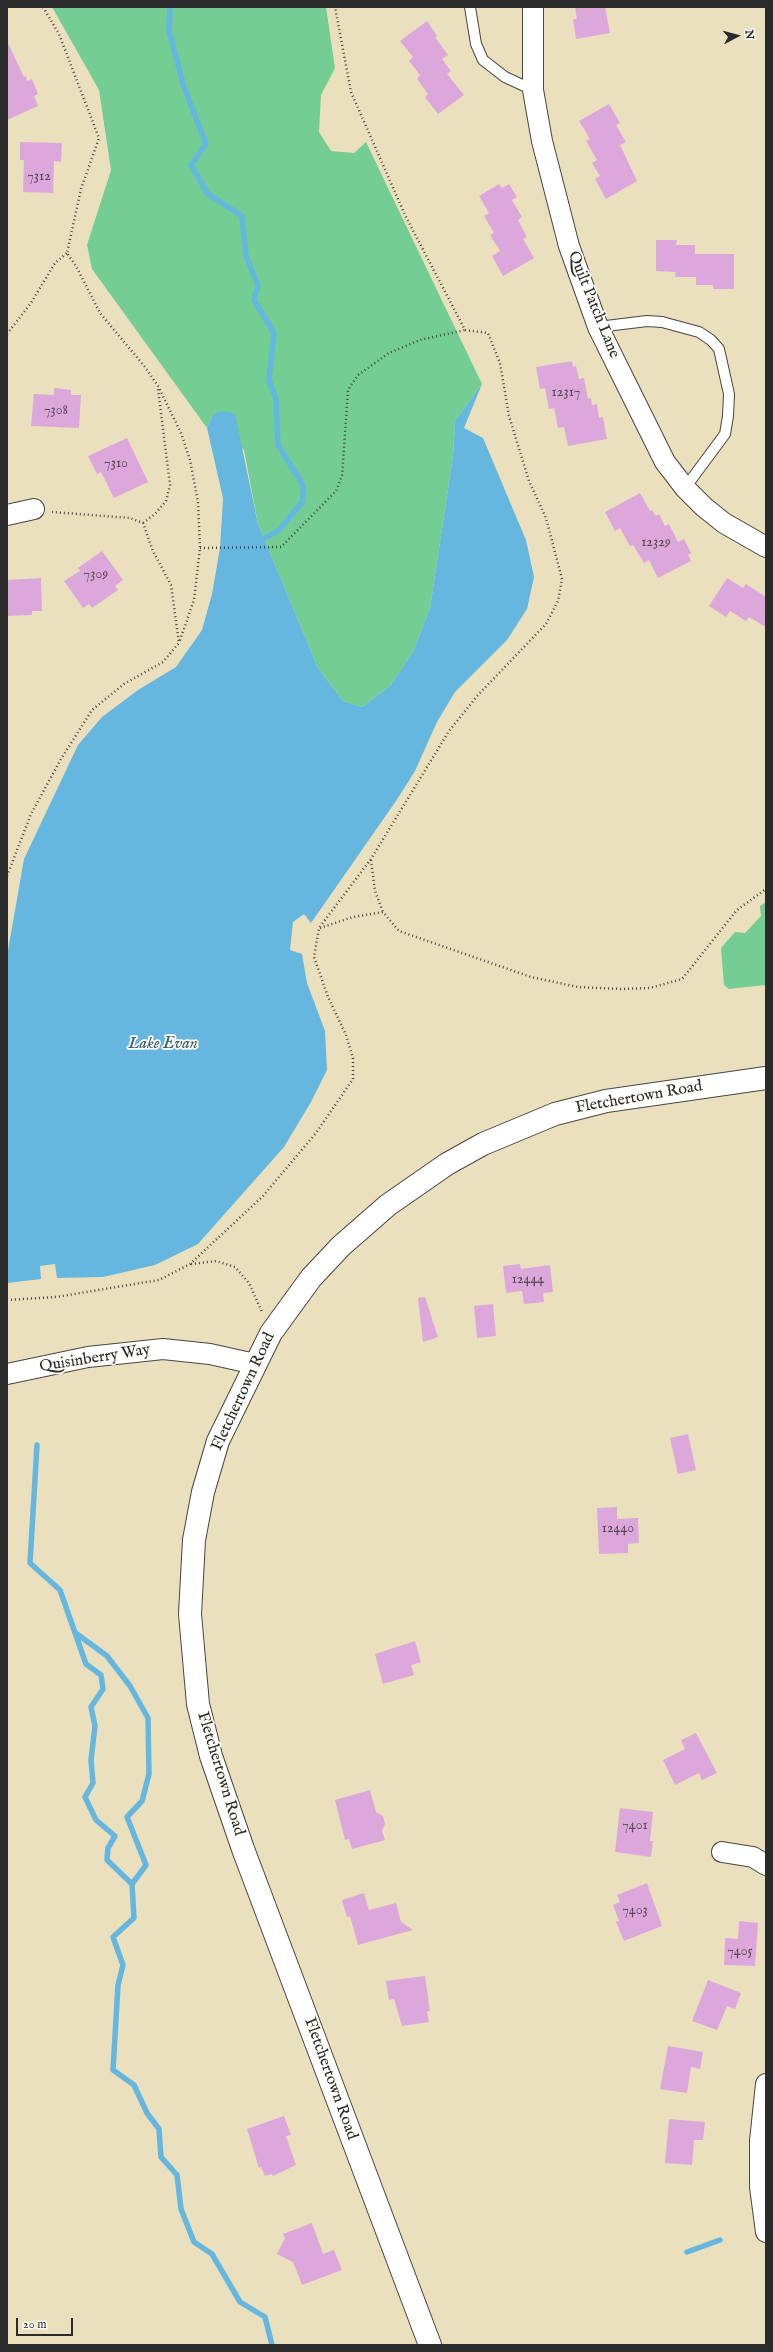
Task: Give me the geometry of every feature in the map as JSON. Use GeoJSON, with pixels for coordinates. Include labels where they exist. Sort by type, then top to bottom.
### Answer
{"type":"FeatureCollection","features":[{"type":"Feature","properties":{"kind":"street","name":"Quilt Patch Lane"},"geometry":{"type":"LineString","coordinates":[[533,7],[533,90],[543,148],[555,196],[585,295],[598,327],[665,462],[686,488],[724,523],[766,547]]}},
{"type":"Feature","properties":{"kind":"street"},"geometry":{"type":"LineString","coordinates":[[7,515],[34,509]]}},
{"type":"Feature","properties":{"kind":"street","name":"Fletchertown Road"},"geometry":{"type":"LineString","coordinates":[[430,2345],[243,1849],[211,1756],[198,1704],[190,1614],[194,1540],[203,1492],[218,1441],[271,1333],[311,1278],[342,1246],[388,1205],[447,1164],[483,1144],[555,1114],[606,1101],[766,1078]]}},
{"type":"Feature","properties":{"kind":"street","name":"Quisinberry Way"},"geometry":{"type":"LineString","coordinates":[[7,1374],[88,1357],[162,1349],[210,1354],[255,1364]]}},
{"type":"Feature","properties":{"kind":"street"},"geometry":{"type":"LineString","coordinates":[[722,1852],[753,1857],[766,1865]]}},
{"type":"Feature","properties":{"kind":"street"},"geometry":{"type":"LineString","coordinates":[[766,2084],[760,2141],[760,2187],[766,2232]]}},
{"type":"Feature","properties":{"kind":"lane"},"geometry":{"type":"LineString","coordinates":[[470,7],[476,44],[483,60],[505,77],[533,90]]}},
{"type":"Feature","properties":{"kind":"lane"},"geometry":{"type":"LineString","coordinates":[[598,327],[647,320],[662,322],[699,332],[711,340],[719,349],[729,394],[725,434],[686,488]]}},
{"type":"Feature","properties":{"kind":"path"},"geometry":{"type":"LineString","coordinates":[[7,334],[31,303],[55,263],[67,253],[81,189],[99,138],[59,34],[43,7]]}},
{"type":"Feature","properties":{"kind":"path"},"geometry":{"type":"LineString","coordinates":[[335,7],[351,92],[356,105],[405,215],[465,330]]}},
{"type":"Feature","properties":{"kind":"path"},"geometry":{"type":"LineString","coordinates":[[7,876],[31,814],[61,759],[92,710],[124,684],[163,662],[179,643],[194,600],[200,548],[198,502],[190,460],[180,433],[158,386],[145,367],[100,313],[76,266],[67,253]]}},
{"type":"Feature","properties":{"kind":"path"},"geometry":{"type":"LineString","coordinates":[[7,1300],[56,1297],[159,1280],[190,1264],[263,1196],[316,1134],[353,1079],[353,1058],[346,1035],[328,997],[314,957],[319,928],[371,859],[449,731],[478,695],[546,624],[558,601],[562,579],[546,518],[528,481],[509,416],[500,363],[488,333],[465,330],[420,340],[389,353],[358,375],[348,390],[342,476],[336,491],[281,547],[200,548]]}},
{"type":"Feature","properties":{"kind":"path"},"geometry":{"type":"LineString","coordinates":[[143,523],[155,514],[166,501],[170,485],[158,386]]}},
{"type":"Feature","properties":{"kind":"path"},"geometry":{"type":"LineString","coordinates":[[34,509],[64,515],[130,518],[143,523],[153,551],[171,585],[179,643]]}},
{"type":"Feature","properties":{"kind":"path"},"geometry":{"type":"LineString","coordinates":[[371,859],[375,891],[383,912],[399,932],[531,977],[578,987],[621,989],[650,988],[682,979],[737,910],[766,889]]}},
{"type":"Feature","properties":{"kind":"path"},"geometry":{"type":"LineString","coordinates":[[319,928],[353,917],[383,912]]}},
{"type":"Feature","properties":{"kind":"path"},"geometry":{"type":"LineString","coordinates":[[190,1264],[216,1261],[235,1267],[249,1283],[271,1333]]}},
{"type":"Feature","properties":{"kind":"green space"},"geometry":{"type":"Polygon","coordinates":[[[52,7],[326,7],[335,68],[321,95],[319,132],[331,151],[354,153],[366,142],[482,384],[455,421],[453,456],[430,608],[413,652],[390,686],[362,707],[343,701],[318,668],[258,524],[244,450],[213,415],[207,428],[92,269],[87,245],[111,170],[99,90],[52,7]]]}},
{"type":"Feature","properties":{"kind":"green space"},"geometry":{"type":"Polygon","coordinates":[[[766,902],[766,985],[729,989],[724,985],[721,948],[735,932],[745,933],[761,916],[760,906],[766,902]]]}},
{"type":"Feature","properties":{"kind":"water","name":"Lake Evan"},"geometry":{"type":"Polygon","coordinates":[[[482,384],[464,428],[483,438],[526,540],[534,577],[527,609],[507,640],[455,692],[437,722],[415,771],[396,801],[311,923],[304,914],[293,922],[290,950],[302,954],[307,983],[325,1031],[327,1070],[311,1102],[284,1147],[198,1244],[155,1265],[103,1277],[57,1278],[55,1264],[40,1266],[41,1279],[7,1283],[7,956],[24,859],[78,745],[102,717],[138,690],[176,667],[202,630],[212,594],[220,548],[223,498],[207,428],[213,415],[222,411],[235,414],[258,524],[318,668],[343,701],[362,707],[390,686],[413,652],[430,608],[453,456],[455,421],[482,384]]]}},
{"type":"Feature","properties":{"kind":"building"},"geometry":{"type":"Polygon","coordinates":[[[575,7],[605,7],[610,33],[576,39],[573,19],[577,19],[575,7]]]}},
{"type":"Feature","properties":{"kind":"building"},"geometry":{"type":"Polygon","coordinates":[[[427,21],[437,36],[435,37],[448,55],[442,59],[451,71],[447,74],[464,95],[438,114],[425,97],[428,94],[417,79],[420,75],[409,61],[413,57],[400,41],[427,21]]]}},
{"type":"Feature","properties":{"kind":"building"},"geometry":{"type":"Polygon","coordinates":[[[7,41],[24,77],[26,76],[27,81],[32,79],[38,94],[34,96],[38,106],[7,120],[7,41]]]}},
{"type":"Feature","properties":{"kind":"building"},"geometry":{"type":"Polygon","coordinates":[[[609,104],[620,123],[616,125],[626,142],[620,145],[637,181],[606,199],[595,179],[600,176],[592,163],[597,160],[586,141],[590,139],[579,121],[609,104]]]}},
{"type":"Feature","properties":{"kind":"building"},"geometry":{"type":"Polygon","coordinates":[[[20,142],[62,143],[61,162],[54,161],[53,193],[23,192],[24,160],[20,160],[20,142]]]}},
{"type":"Feature","properties":{"kind":"building"},"geometry":{"type":"Polygon","coordinates":[[[499,184],[502,188],[509,184],[517,197],[512,200],[522,217],[518,220],[527,237],[523,239],[534,258],[503,276],[492,256],[500,251],[490,235],[494,233],[484,216],[489,213],[479,196],[499,184]]]}},
{"type":"Feature","properties":{"kind":"building"},"geometry":{"type":"Polygon","coordinates":[[[656,240],[677,240],[676,245],[695,245],[695,254],[734,254],[734,289],[713,289],[713,285],[696,285],[696,277],[675,277],[676,272],[656,271],[656,240]]]}},
{"type":"Feature","properties":{"kind":"building"},"geometry":{"type":"Polygon","coordinates":[[[572,361],[573,367],[576,366],[579,379],[584,378],[588,399],[591,398],[592,405],[597,404],[599,418],[603,417],[607,439],[568,446],[564,427],[558,428],[554,408],[549,409],[545,388],[540,389],[536,367],[572,361]]]}},
{"type":"Feature","properties":{"kind":"building"},"geometry":{"type":"Polygon","coordinates":[[[54,388],[71,390],[71,395],[81,395],[79,428],[31,426],[34,394],[54,395],[54,388]]]}},
{"type":"Feature","properties":{"kind":"building"},"geometry":{"type":"Polygon","coordinates":[[[127,438],[148,482],[114,498],[101,472],[97,474],[88,456],[127,438]]]}},
{"type":"Feature","properties":{"kind":"building"},"geometry":{"type":"Polygon","coordinates":[[[640,493],[650,511],[652,510],[656,516],[659,514],[665,526],[669,524],[678,542],[684,539],[691,553],[688,555],[691,561],[658,578],[649,560],[644,563],[633,545],[630,546],[620,528],[615,531],[605,512],[640,493]]]}},
{"type":"Feature","properties":{"kind":"building"},"geometry":{"type":"Polygon","coordinates":[[[102,551],[123,580],[115,586],[118,590],[92,608],[89,604],[83,608],[64,581],[80,571],[78,568],[102,551]]]}},
{"type":"Feature","properties":{"kind":"building"},"geometry":{"type":"Polygon","coordinates":[[[41,578],[42,611],[32,611],[32,615],[7,616],[7,580],[41,578]]]}},
{"type":"Feature","properties":{"kind":"building"},"geometry":{"type":"Polygon","coordinates":[[[727,578],[743,588],[746,584],[766,597],[766,627],[749,617],[746,621],[730,611],[726,617],[709,606],[727,578]]]}},
{"type":"Feature","properties":{"kind":"building"},"geometry":{"type":"Polygon","coordinates":[[[520,1264],[521,1269],[550,1265],[553,1292],[543,1293],[544,1302],[524,1304],[522,1291],[506,1293],[503,1266],[520,1264]]]}},
{"type":"Feature","properties":{"kind":"building"},"geometry":{"type":"Polygon","coordinates":[[[425,1297],[438,1337],[423,1342],[418,1298],[425,1297]]]}},
{"type":"Feature","properties":{"kind":"building"},"geometry":{"type":"Polygon","coordinates":[[[493,1304],[496,1336],[477,1338],[474,1306],[493,1304]]]}},
{"type":"Feature","properties":{"kind":"building"},"geometry":{"type":"Polygon","coordinates":[[[688,1434],[696,1470],[678,1474],[670,1438],[688,1434]]]}},
{"type":"Feature","properties":{"kind":"building"},"geometry":{"type":"Polygon","coordinates":[[[617,1507],[617,1519],[638,1518],[639,1543],[628,1544],[628,1553],[599,1554],[597,1508],[617,1507]]]}},
{"type":"Feature","properties":{"kind":"building"},"geometry":{"type":"Polygon","coordinates":[[[415,1641],[421,1662],[411,1665],[414,1675],[383,1684],[375,1654],[415,1641]]]}},
{"type":"Feature","properties":{"kind":"building"},"geometry":{"type":"Polygon","coordinates":[[[696,1733],[717,1773],[702,1780],[699,1773],[675,1785],[663,1760],[685,1749],[681,1740],[696,1733]]]}},
{"type":"Feature","properties":{"kind":"building"},"geometry":{"type":"Polygon","coordinates":[[[370,1790],[376,1812],[383,1816],[385,1824],[382,1831],[385,1840],[352,1849],[349,1839],[345,1840],[335,1800],[370,1790]]]}},
{"type":"Feature","properties":{"kind":"building"},"geometry":{"type":"Polygon","coordinates":[[[620,1808],[653,1812],[650,1841],[653,1841],[651,1857],[615,1852],[620,1808]]]}},
{"type":"Feature","properties":{"kind":"building"},"geometry":{"type":"Polygon","coordinates":[[[647,1883],[662,1926],[624,1941],[616,1922],[619,1921],[613,1905],[620,1902],[617,1895],[647,1883]]]}},
{"type":"Feature","properties":{"kind":"building"},"geometry":{"type":"Polygon","coordinates":[[[364,1893],[369,1910],[396,1903],[401,1922],[413,1930],[358,1945],[350,1916],[347,1917],[342,1900],[364,1893]]]}},
{"type":"Feature","properties":{"kind":"building"},"geometry":{"type":"Polygon","coordinates":[[[739,1921],[758,1923],[755,1966],[724,1965],[725,1938],[738,1939],[739,1921]]]}},
{"type":"Feature","properties":{"kind":"building"},"geometry":{"type":"Polygon","coordinates":[[[425,1976],[430,2011],[427,2011],[429,2022],[402,2026],[394,1999],[389,2000],[386,1981],[425,1976]]]}},
{"type":"Feature","properties":{"kind":"building"},"geometry":{"type":"Polygon","coordinates":[[[708,1980],[741,1993],[735,2009],[727,2006],[717,2030],[692,2021],[708,1980]]]}},
{"type":"Feature","properties":{"kind":"building"},"geometry":{"type":"Polygon","coordinates":[[[668,2046],[703,2052],[700,2069],[691,2067],[687,2093],[660,2089],[668,2046]]]}},
{"type":"Feature","properties":{"kind":"building"},"geometry":{"type":"Polygon","coordinates":[[[284,2116],[291,2135],[286,2136],[296,2165],[273,2176],[272,2174],[265,2176],[261,2167],[259,2168],[247,2129],[284,2116]]]}},
{"type":"Feature","properties":{"kind":"building"},"geometry":{"type":"Polygon","coordinates":[[[669,2119],[705,2122],[703,2140],[694,2140],[692,2165],[665,2163],[669,2119]]]}},
{"type":"Feature","properties":{"kind":"building"},"geometry":{"type":"Polygon","coordinates":[[[312,2223],[323,2254],[334,2250],[342,2270],[302,2285],[293,2262],[277,2254],[285,2238],[283,2234],[312,2223]]]}},
{"type":"Feature","properties":{"kind":"waterway"},"geometry":{"type":"LineString","coordinates":[[170,7],[169,31],[184,87],[206,144],[191,165],[208,194],[242,216],[246,256],[258,285],[254,300],[274,333],[269,380],[276,399],[278,445],[303,485],[303,501],[279,530],[264,539]]}},
{"type":"Feature","properties":{"kind":"waterway"},"geometry":{"type":"LineString","coordinates":[[37,1445],[30,1563],[60,1590],[86,1664],[101,1675],[103,1689],[91,1707],[95,1726],[91,1760],[93,1783],[85,1797],[96,1820],[115,1836],[108,1848],[107,1860],[132,1884],[134,1918],[113,1937],[123,1965],[118,1985],[113,2070],[134,2085],[147,2113],[159,2129],[161,2157],[177,2175],[181,2209],[194,2242],[212,2254],[240,2302],[265,2317],[272,2345]]}},
{"type":"Feature","properties":{"kind":"waterway"},"geometry":{"type":"LineString","coordinates":[[77,1634],[107,1656],[130,1686],[148,1718],[149,1774],[142,1801],[127,1817],[146,1865],[132,1884]]}},
{"type":"Feature","properties":{"kind":"waterway"},"geometry":{"type":"LineString","coordinates":[[687,2252],[720,2240]]}}]}
